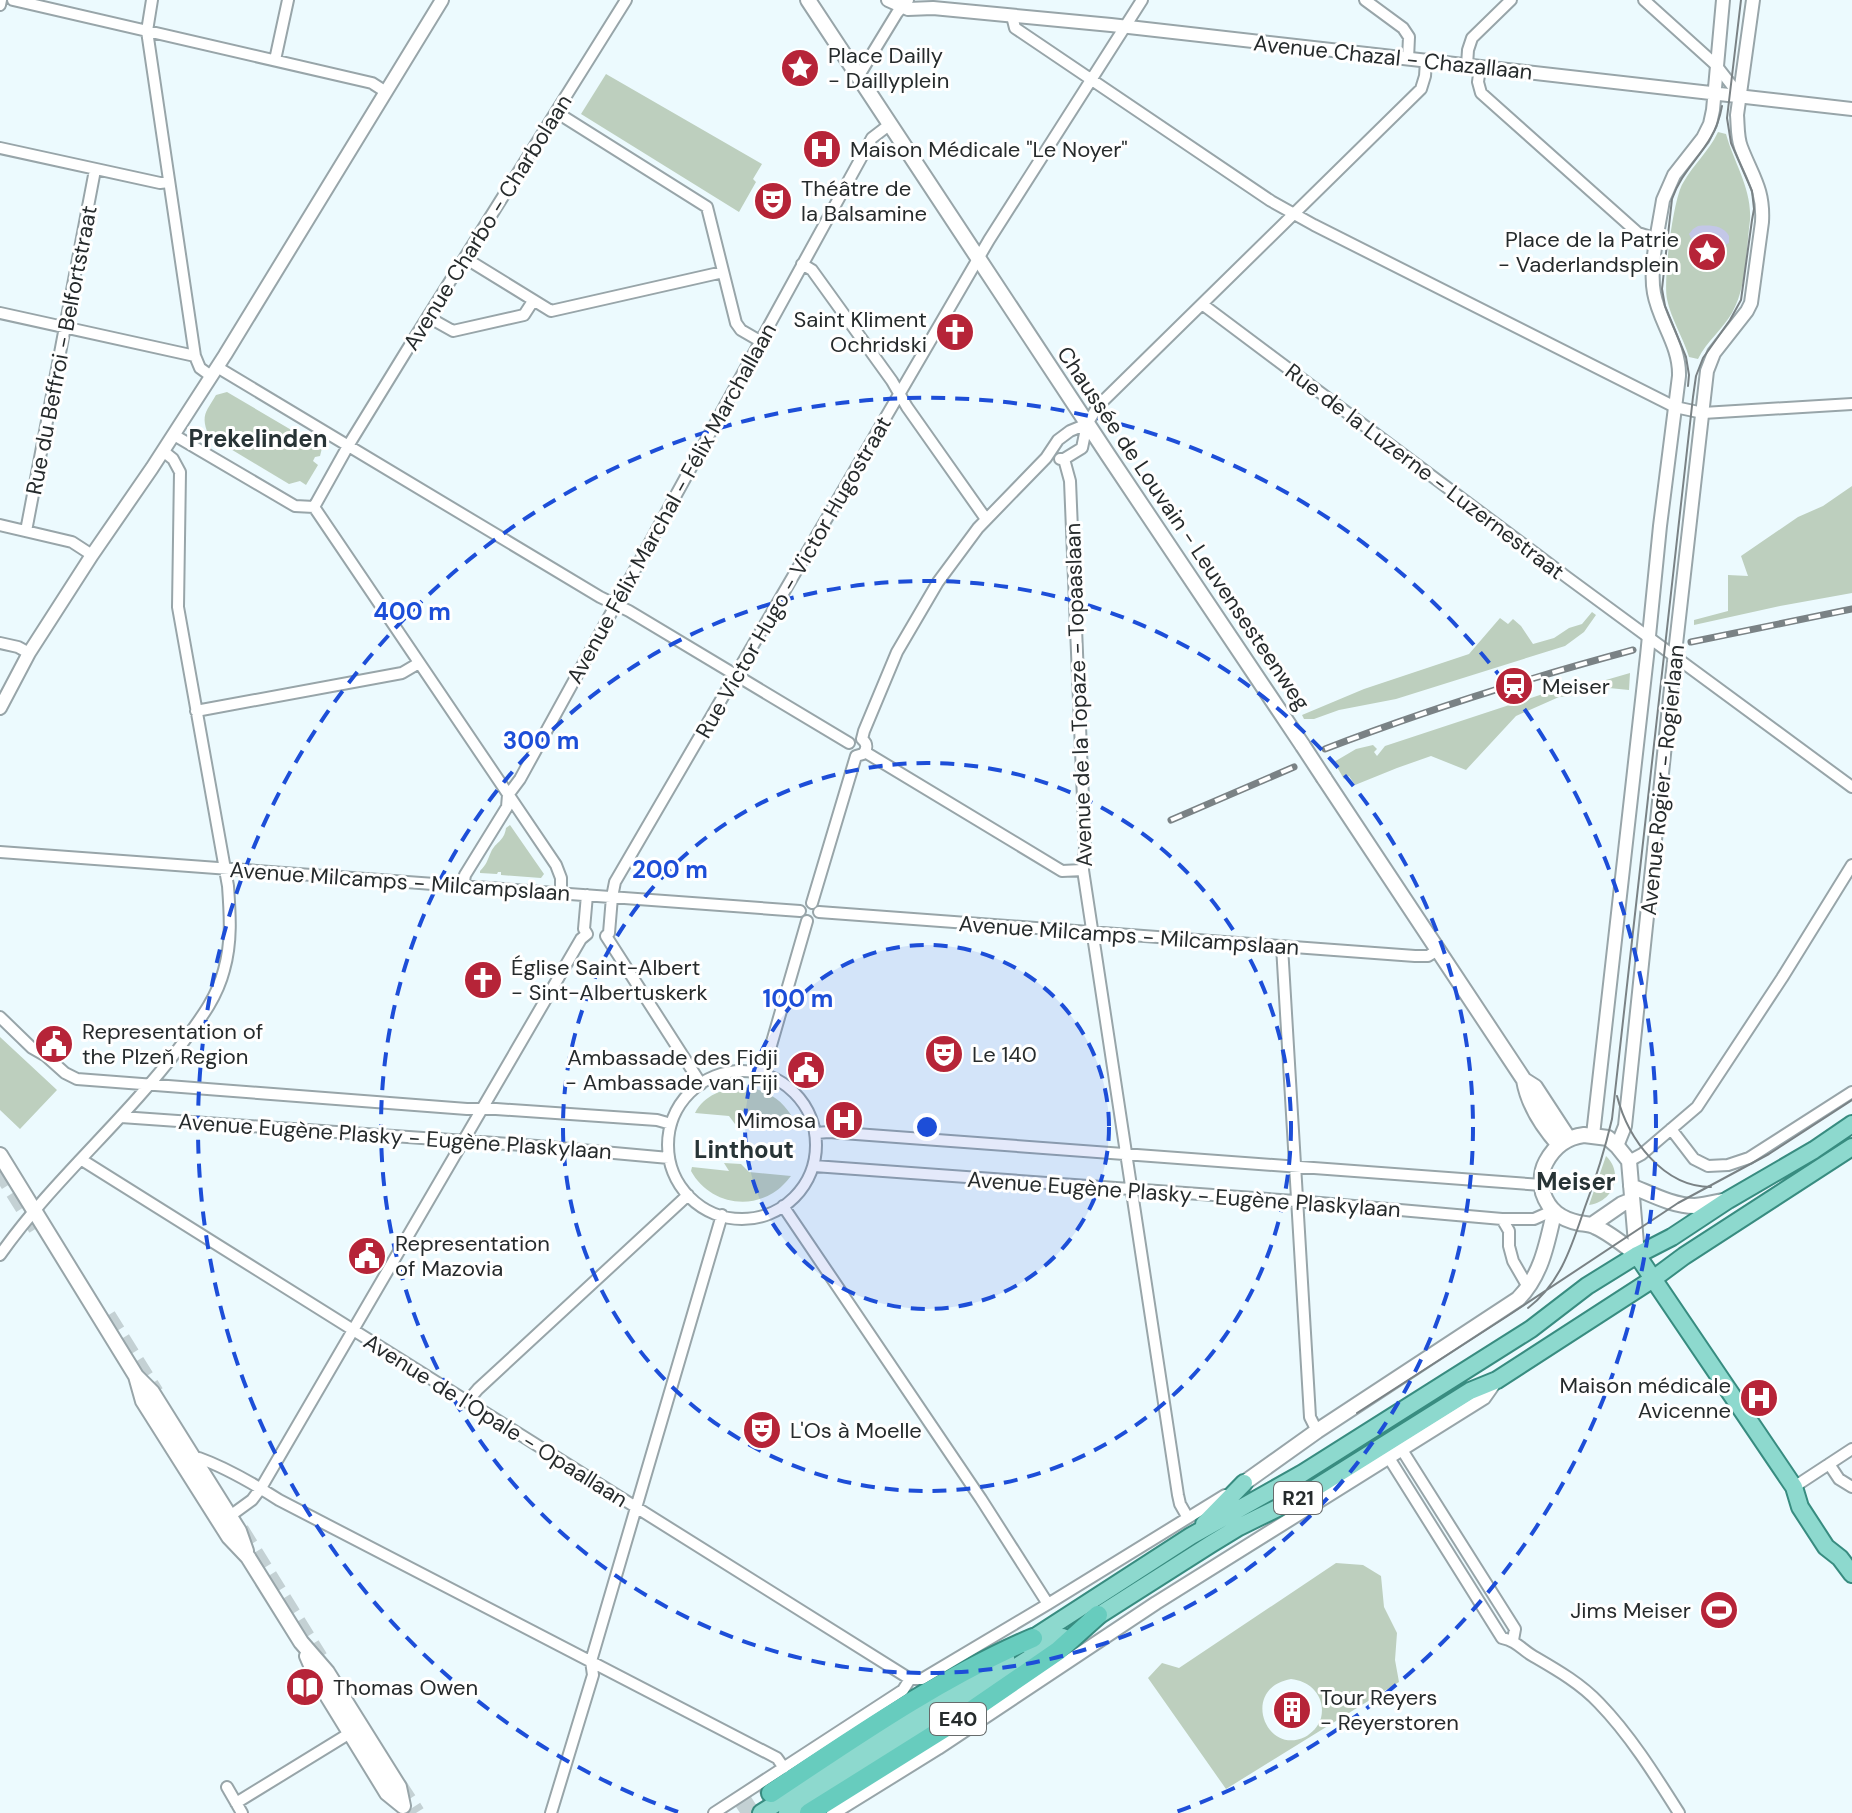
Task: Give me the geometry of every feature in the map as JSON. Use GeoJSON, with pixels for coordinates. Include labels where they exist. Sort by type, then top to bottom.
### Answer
{"type":"FeatureCollection","features":[{"type":"Feature","properties":{"kind":"highway","name":"E40"},"geometry":{"type":"LineString","coordinates":[[809,1813],[959,1719],[1058,1651],[1098,1615]]}},
{"type":"Feature","properties":{"kind":"highway","name":"E40"},"geometry":{"type":"LineString","coordinates":[[771,1793],[875,1724],[996,1654],[1033,1638]]}},
{"type":"Feature","properties":{"kind":"main road","name":"Chaussée de Louvain - Leuvensesteenweg"},"geometry":{"type":"LineString","coordinates":[[808,0],[1524,1080],[1526,1093],[1541,1122],[1564,1142]]}},
{"type":"Feature","properties":{"kind":"main road","name":"R21"},"geometry":{"type":"LineString","coordinates":[[761,1813],[1191,1536],[1316,1465],[1531,1329],[1567,1300],[1637,1255],[1672,1237],[1852,1124]]}},
{"type":"Feature","properties":{"kind":"main road"},"geometry":{"type":"LineString","coordinates":[[1637,1255],[1629,1161],[1608,1138],[1574,1136],[1546,1161],[1542,1170],[1544,1196],[1553,1212],[1575,1222],[1593,1224],[1637,1255],[1794,1487],[1810,1501],[1840,1558],[1852,1574]]}},
{"type":"Feature","properties":{"kind":"main road","name":"R21"},"geometry":{"type":"LineString","coordinates":[[787,1813],[1225,1535],[1304,1495],[1470,1391],[1497,1380],[1852,1147]]}},
{"type":"Feature","properties":{"kind":"main road"},"geometry":{"type":"LineString","coordinates":[[0,1155],[136,1376],[143,1401],[191,1466],[223,1517],[229,1537],[248,1557],[301,1642],[317,1679],[387,1793],[405,1809]]}},
{"type":"Feature","properties":{"kind":"main road"},"geometry":{"type":"LineString","coordinates":[[1631,1193],[1697,1206],[1728,1200]]}},
{"type":"Feature","properties":{"kind":"main road"},"geometry":{"type":"LineString","coordinates":[[1593,1224],[1622,1204],[1631,1193]]}},
{"type":"Feature","properties":{"kind":"main road"},"geometry":{"type":"LineString","coordinates":[[1191,1536],[1244,1483],[1317,1431],[1518,1299],[1525,1282],[1540,1264],[1553,1212]]}},
{"type":"Feature","properties":{"kind":"main road"},"geometry":{"type":"LineString","coordinates":[[301,1642],[327,1672],[399,1787],[405,1809]]}},
{"type":"Feature","properties":{"kind":"main road"},"geometry":{"type":"LineString","coordinates":[[350,1733],[373,1746]]}},
{"type":"Feature","properties":{"kind":"street"},"geometry":{"type":"LineString","coordinates":[[13,0],[372,83],[386,92]]}},
{"type":"Feature","properties":{"kind":"street"},"geometry":{"type":"LineString","coordinates":[[152,0],[147,31],[195,356],[200,368],[214,372],[348,446],[849,743]]}},
{"type":"Feature","properties":{"kind":"street"},"geometry":{"type":"LineString","coordinates":[[275,60],[288,0]]}},
{"type":"Feature","properties":{"kind":"street"},"geometry":{"type":"LineString","coordinates":[[0,708],[29,653],[214,372],[442,0]]}},
{"type":"Feature","properties":{"kind":"street","name":"Avenue Charbo - Charbolaan"},"geometry":{"type":"LineString","coordinates":[[314,507],[348,446],[626,0]]}},
{"type":"Feature","properties":{"kind":"street"},"geometry":{"type":"LineString","coordinates":[[888,0],[906,4],[915,10],[933,8]]}},
{"type":"Feature","properties":{"kind":"street"},"geometry":{"type":"LineString","coordinates":[[920,0],[933,8]]}},
{"type":"Feature","properties":{"kind":"street","name":"Rue Victor Hugo - Victor Hugostraat"},"geometry":{"type":"LineString","coordinates":[[606,936],[609,933],[615,882],[997,228],[1142,0]]}},
{"type":"Feature","properties":{"kind":"street"},"geometry":{"type":"LineString","coordinates":[[1365,0],[1403,28],[1409,37],[1408,59]]}},
{"type":"Feature","properties":{"kind":"street"},"geometry":{"type":"LineString","coordinates":[[1511,0],[1472,38],[1468,50],[1481,93],[1638,233],[1657,239]]}},
{"type":"Feature","properties":{"kind":"street"},"geometry":{"type":"LineString","coordinates":[[1644,0],[1716,65],[1740,96]]}},
{"type":"Feature","properties":{"kind":"street"},"geometry":{"type":"LineString","coordinates":[[1675,407],[1680,364],[1659,309],[1652,279],[1667,187],[1710,124],[1723,0]]}},
{"type":"Feature","properties":{"kind":"street"},"geometry":{"type":"LineString","coordinates":[[1703,413],[1707,371],[1714,353],[1751,303],[1762,222],[1759,188],[1739,139],[1737,115],[1753,0]]}},
{"type":"Feature","properties":{"kind":"street"},"geometry":{"type":"LineString","coordinates":[[858,77],[897,13],[906,4]]}},
{"type":"Feature","properties":{"kind":"street","name":"Avenue Chazal - Chazallaan"},"geometry":{"type":"LineString","coordinates":[[933,8],[1852,109]]}},
{"type":"Feature","properties":{"kind":"street"},"geometry":{"type":"LineString","coordinates":[[1012,16],[1015,28],[1293,214],[1675,407],[1703,413],[1852,404]]}},
{"type":"Feature","properties":{"kind":"street"},"geometry":{"type":"LineString","coordinates":[[1046,458],[1064,459],[1082,448],[1087,424],[1098,406],[1421,89],[1426,61]]}},
{"type":"Feature","properties":{"kind":"street"},"geometry":{"type":"LineString","coordinates":[[556,112],[707,207],[738,327],[760,341]]}},
{"type":"Feature","properties":{"kind":"street","name":"Avenue Félix Marchal - Félix Marchallaan"},"geometry":{"type":"LineString","coordinates":[[463,887],[465,875],[507,807],[508,795],[520,779],[872,138],[889,125]]}},
{"type":"Feature","properties":{"kind":"street"},"geometry":{"type":"LineString","coordinates":[[0,148],[95,170],[160,183],[169,182]]}},
{"type":"Feature","properties":{"kind":"street","name":"Rue du Beffroi - Belfortstraat"},"geometry":{"type":"LineString","coordinates":[[26,531],[95,170]]}},
{"type":"Feature","properties":{"kind":"street"},"geometry":{"type":"LineString","coordinates":[[465,258],[548,310],[555,311],[723,272]]}},
{"type":"Feature","properties":{"kind":"street"},"geometry":{"type":"LineString","coordinates":[[802,264],[812,270],[986,519]]}},
{"type":"Feature","properties":{"kind":"street"},"geometry":{"type":"LineString","coordinates":[[428,317],[453,331],[524,315],[533,301]]}},
{"type":"Feature","properties":{"kind":"street","name":"Rue de la Luzerne - Luzernestraat"},"geometry":{"type":"LineString","coordinates":[[1202,304],[1852,787]]}},
{"type":"Feature","properties":{"kind":"street"},"geometry":{"type":"LineString","coordinates":[[0,313],[195,356]]}},
{"type":"Feature","properties":{"kind":"street","name":"Avenue Rogier - Rogierlaan"},"geometry":{"type":"LineString","coordinates":[[1593,1135],[1675,407]]}},
{"type":"Feature","properties":{"kind":"street","name":"Avenue Rogier - Rogierlaan"},"geometry":{"type":"LineString","coordinates":[[1617,1146],[1625,1126],[1703,413]]}},
{"type":"Feature","properties":{"kind":"street"},"geometry":{"type":"LineString","coordinates":[[862,739],[897,652],[938,582],[986,519],[1046,458],[1058,440],[1087,424]]}},
{"type":"Feature","properties":{"kind":"street"},"geometry":{"type":"LineString","coordinates":[[174,435],[295,506],[314,507],[556,865],[561,878],[561,893]]}},
{"type":"Feature","properties":{"kind":"street"},"geometry":{"type":"LineString","coordinates":[[0,1255],[35,1211],[149,1084],[210,1006],[224,971],[229,948],[231,923],[225,869],[178,607],[180,472],[173,459],[163,451]]}},
{"type":"Feature","properties":{"kind":"street","name":"Avenue de la Topaze - Topaaslaan"},"geometry":{"type":"LineString","coordinates":[[1064,459],[1070,481],[1074,553],[1085,848],[1083,870],[1178,1495],[1188,1518]]}},
{"type":"Feature","properties":{"kind":"street"},"geometry":{"type":"LineString","coordinates":[[0,525],[72,542],[92,555]]}},
{"type":"Feature","properties":{"kind":"street"},"geometry":{"type":"LineString","coordinates":[[0,643],[29,653]]}},
{"type":"Feature","properties":{"kind":"street"},"geometry":{"type":"LineString","coordinates":[[196,711],[402,673],[419,663]]}},
{"type":"Feature","properties":{"kind":"street"},"geometry":{"type":"LineString","coordinates":[[862,739],[854,738],[849,743],[849,752],[860,754],[1062,871],[1083,870]]}},
{"type":"Feature","properties":{"kind":"street"},"geometry":{"type":"LineString","coordinates":[[804,916],[816,919],[816,907],[860,754],[866,746],[862,739]]}},
{"type":"Feature","properties":{"kind":"street","name":"Avenue Milcamps - Milcampslaan"},"geometry":{"type":"LineString","coordinates":[[0,852],[587,895],[804,916]]}},
{"type":"Feature","properties":{"kind":"street"},"geometry":{"type":"LineString","coordinates":[[1629,1161],[1642,1154],[1697,1107],[1852,865]]}},
{"type":"Feature","properties":{"kind":"street"},"geometry":{"type":"LineString","coordinates":[[587,895],[584,929],[587,934],[599,938],[606,936],[701,1084]]}},
{"type":"Feature","properties":{"kind":"street"},"geometry":{"type":"LineString","coordinates":[[763,1073],[804,916],[804,904],[816,907]]}},
{"type":"Feature","properties":{"kind":"street","name":"Avenue Milcamps - Milcampslaan"},"geometry":{"type":"LineString","coordinates":[[816,907],[1282,946],[1428,956],[1438,950]]}},
{"type":"Feature","properties":{"kind":"street"},"geometry":{"type":"LineString","coordinates":[[223,1517],[252,1500],[261,1488],[581,939],[587,934]]}},
{"type":"Feature","properties":{"kind":"street"},"geometry":{"type":"LineString","coordinates":[[1282,946],[1310,1417],[1317,1431]]}},
{"type":"Feature","properties":{"kind":"street","name":"Avenue Eugène Plasky - Eugène Plaskylaan"},"geometry":{"type":"LineString","coordinates":[[0,1017],[32,1048],[77,1079],[657,1120],[671,1124]]}},
{"type":"Feature","properties":{"kind":"street"},"geometry":{"type":"LineString","coordinates":[[743,1070],[763,1073],[784,1084],[808,1110],[816,1133],[812,1173],[783,1206],[767,1215],[745,1219],[702,1208],[676,1178],[669,1158],[671,1124],[687,1098],[701,1084],[717,1075],[743,1070]]}},
{"type":"Feature","properties":{"kind":"street"},"geometry":{"type":"LineString","coordinates":[[1671,1129],[1699,1163],[1728,1165],[1757,1153],[1852,1092]]}},
{"type":"Feature","properties":{"kind":"street","name":"Avenue Eugène Plasky - Eugène Plaskylaan"},"geometry":{"type":"LineString","coordinates":[[121,1117],[669,1158]]}},
{"type":"Feature","properties":{"kind":"street","name":"Avenue Eugène Plasky - Eugène Plaskylaan"},"geometry":{"type":"LineString","coordinates":[[816,1133],[1542,1185]]}},
{"type":"Feature","properties":{"kind":"street","name":"Avenue de l'Opale - Opaallaan"},"geometry":{"type":"LineString","coordinates":[[82,1160],[910,1679]]}},
{"type":"Feature","properties":{"kind":"street","name":"Avenue Eugène Plasky - Eugène Plaskylaan"},"geometry":{"type":"LineString","coordinates":[[814,1166],[1502,1219],[1534,1219],[1553,1212]]}},
{"type":"Feature","properties":{"kind":"street"},"geometry":{"type":"LineString","coordinates":[[467,1402],[688,1195]]}},
{"type":"Feature","properties":{"kind":"street"},"geometry":{"type":"LineString","coordinates":[[783,1206],[981,1499],[1048,1604]]}},
{"type":"Feature","properties":{"kind":"street"},"geometry":{"type":"LineString","coordinates":[[551,1813],[593,1675],[591,1661],[722,1215]]}},
{"type":"Feature","properties":{"kind":"street"},"geometry":{"type":"LineString","coordinates":[[1502,1219],[1509,1231],[1513,1261],[1525,1282]]}},
{"type":"Feature","properties":{"kind":"street"},"geometry":{"type":"LineString","coordinates":[[1509,1231],[1520,1219]]}},
{"type":"Feature","properties":{"kind":"street"},"geometry":{"type":"LineString","coordinates":[[833,1813],[938,1748],[1156,1603],[1484,1398],[1497,1380]]}},
{"type":"Feature","properties":{"kind":"street"},"geometry":{"type":"LineString","coordinates":[[1794,1487],[1852,1449]]}},
{"type":"Feature","properties":{"kind":"street"},"geometry":{"type":"LineString","coordinates":[[1402,1450],[1515,1629],[1513,1640]]}},
{"type":"Feature","properties":{"kind":"street"},"geometry":{"type":"LineString","coordinates":[[191,1466],[199,1458],[210,1462],[777,1758],[784,1768]]}},
{"type":"Feature","properties":{"kind":"street"},"geometry":{"type":"LineString","coordinates":[[1389,1458],[1502,1638],[1513,1640],[1528,1653],[1570,1678],[1599,1703],[1625,1734],[1679,1813]]}},
{"type":"Feature","properties":{"kind":"street"},"geometry":{"type":"LineString","coordinates":[[1829,1464],[1839,1479],[1852,1487]]}},
{"type":"Feature","properties":{"kind":"street"},"geometry":{"type":"LineString","coordinates":[[714,1813],[903,1690],[910,1679],[922,1679],[1244,1483]]}},
{"type":"Feature","properties":{"kind":"street"},"geometry":{"type":"LineString","coordinates":[[227,1787],[239,1808],[350,1733]]}},
{"type":"Feature","properties":{"kind":"green space"},"geometry":{"type":"Polygon","coordinates":[[[606,74],[762,164],[739,212],[581,114],[606,74]]]}},
{"type":"Feature","properties":{"kind":"green space","name":"Place de la Patrie - Vaderlandsplein"},"geometry":{"type":"Polygon","coordinates":[[[1718,132],[1726,134],[1742,176],[1750,220],[1743,280],[1737,302],[1698,359],[1689,357],[1669,306],[1666,289],[1668,258],[1679,192],[1718,132]]]}},
{"type":"Feature","properties":{"kind":"green space"},"geometry":{"type":"Polygon","coordinates":[[[227,392],[322,448],[320,456],[313,461],[318,465],[306,485],[300,481],[289,484],[209,436],[205,424],[207,410],[216,395],[227,392]]]}},
{"type":"Feature","properties":{"kind":"green space"},"geometry":{"type":"Polygon","coordinates":[[[1852,486],[1852,593],[1694,625],[1694,620],[1728,611],[1728,575],[1748,576],[1741,556],[1798,517],[1823,506],[1852,486]]]}},
{"type":"Feature","properties":{"kind":"green space"},"geometry":{"type":"Polygon","coordinates":[[[1592,612],[1596,615],[1584,632],[1565,646],[1396,699],[1339,710],[1314,719],[1304,719],[1302,715],[1364,689],[1469,654],[1500,618],[1508,624],[1513,619],[1533,644],[1582,624],[1592,612]]]}},
{"type":"Feature","properties":{"kind":"green space"},"geometry":{"type":"Polygon","coordinates":[[[1630,673],[1629,690],[1609,688],[1585,695],[1559,697],[1516,716],[1466,770],[1431,756],[1355,785],[1349,776],[1344,779],[1334,762],[1356,749],[1373,745],[1377,756],[1385,746],[1552,691],[1554,695],[1630,673]]]}},
{"type":"Feature","properties":{"kind":"green space"},"geometry":{"type":"Polygon","coordinates":[[[510,825],[544,874],[541,878],[501,875],[501,872],[480,873],[510,825]]]}},
{"type":"Feature","properties":{"kind":"green space"},"geometry":{"type":"Polygon","coordinates":[[[0,1037],[57,1090],[20,1129],[0,1110],[0,1037]]]}},
{"type":"Feature","properties":{"kind":"green space"},"geometry":{"type":"Polygon","coordinates":[[[743,1087],[760,1090],[773,1097],[794,1120],[747,1117],[752,1124],[735,1124],[729,1116],[695,1113],[704,1101],[715,1094],[743,1087]]]}},
{"type":"Feature","properties":{"kind":"green space"},"geometry":{"type":"Polygon","coordinates":[[[1606,1156],[1614,1170],[1614,1186],[1605,1198],[1589,1205],[1606,1156]]]}},
{"type":"Feature","properties":{"kind":"green space"},"geometry":{"type":"Polygon","coordinates":[[[724,1163],[741,1164],[749,1172],[791,1176],[778,1190],[762,1198],[739,1202],[727,1200],[706,1189],[691,1171],[692,1167],[729,1171],[724,1163]]]}},
{"type":"Feature","properties":{"kind":"green space"},"geometry":{"type":"Polygon","coordinates":[[[1336,1563],[1363,1565],[1381,1576],[1384,1607],[1397,1633],[1395,1660],[1399,1682],[1226,1789],[1148,1678],[1162,1663],[1179,1668],[1336,1563]],[[1291,1679],[1275,1685],[1262,1706],[1270,1729],[1279,1737],[1291,1740],[1312,1732],[1320,1721],[1322,1710],[1315,1691],[1291,1679]]]}},
{"type":"Feature","properties":{"kind":"water"},"geometry":{"type":"Polygon","coordinates":[[[1698,226],[1720,228],[1729,236],[1729,243],[1712,248],[1696,244],[1689,234],[1698,226]]]}},
{"type":"Feature","properties":{"kind":"tunnel"},"geometry":{"type":"LineString","coordinates":[[0,1169],[37,1228]]}},
{"type":"Feature","properties":{"kind":"tunnel"},"geometry":{"type":"LineString","coordinates":[[107,1316],[155,1393]]}},
{"type":"Feature","properties":{"kind":"tunnel"},"geometry":{"type":"LineString","coordinates":[[240,1530],[319,1658]]}},
{"type":"Feature","properties":{"kind":"tunnel"},"geometry":{"type":"LineString","coordinates":[[398,1785],[416,1813]]}},
{"type":"Feature","properties":{"kind":"tunnel"},"geometry":{"type":"LineString","coordinates":[[740,1813],[771,1793]]}},
{"type":"Feature","properties":{"kind":"tram line"},"geometry":{"type":"LineString","coordinates":[[1528,1308],[1549,1287],[1570,1249],[1597,1174],[1612,1119],[1696,376],[1703,358],[1741,300],[1754,209],[1752,191],[1731,143],[1727,118],[1741,0]]}},
{"type":"Feature","properties":{"kind":"tram line"},"geometry":{"type":"LineString","coordinates":[[1688,386],[1686,357],[1665,306],[1662,289],[1672,199],[1713,133],[1722,106]]}},
{"type":"Feature","properties":{"kind":"tram line"},"geometry":{"type":"LineString","coordinates":[[1617,1096],[1630,1128],[1650,1158],[1678,1179],[1711,1187]]}},
{"type":"Feature","properties":{"kind":"tram line"},"geometry":{"type":"LineString","coordinates":[[1357,1413],[1678,1203],[1769,1154],[1852,1100]]}},
{"type":"Feature","properties":{"kind":"railway"},"geometry":{"type":"LineString","coordinates":[[1691,642],[1852,609]]}},
{"type":"Feature","properties":{"kind":"railway"},"geometry":{"type":"LineString","coordinates":[[1325,749],[1478,695],[1633,650]]}},
{"type":"Feature","properties":{"kind":"railway"},"geometry":{"type":"LineString","coordinates":[[1171,820],[1294,767]]}},
{"type":"Feature","properties":{"kind":"place","name":"Place Dailly - Daillyplein"},"geometry":{"type":"Point","coordinates":[800,68]}},
{"type":"Feature","properties":{"kind":"place","name":"Maison Médicale \"Le Noyer\""},"geometry":{"type":"Point","coordinates":[822,149]}},
{"type":"Feature","properties":{"kind":"place","name":"Théâtre de la Balsamine"},"geometry":{"type":"Point","coordinates":[773,201]}},
{"type":"Feature","properties":{"kind":"place","name":"Place de la Patrie - Vaderlandsplein"},"geometry":{"type":"Point","coordinates":[1707,252]}},
{"type":"Feature","properties":{"kind":"place","name":"Saint Kliment Ochridski"},"geometry":{"type":"Point","coordinates":[955,332]}},
{"type":"Feature","properties":{"kind":"place","name":"Meiser"},"geometry":{"type":"Point","coordinates":[1514,686]}},
{"type":"Feature","properties":{"kind":"place","name":"Église Saint-Albert - Sint-Albertuskerk"},"geometry":{"type":"Point","coordinates":[483,980]}},
{"type":"Feature","properties":{"kind":"place","name":"Representation of the Plzeň Region"},"geometry":{"type":"Point","coordinates":[54,1044]}},
{"type":"Feature","properties":{"kind":"place","name":"Le 140"},"geometry":{"type":"Point","coordinates":[944,1054]}},
{"type":"Feature","properties":{"kind":"place","name":"Ambassade des Fidji - Ambassade van Fiji"},"geometry":{"type":"Point","coordinates":[806,1070]}},
{"type":"Feature","properties":{"kind":"place","name":"Mimosa"},"geometry":{"type":"Point","coordinates":[844,1120]}},
{"type":"Feature","properties":{"kind":"place","name":"Representation of Mazovia"},"geometry":{"type":"Point","coordinates":[367,1256]}},
{"type":"Feature","properties":{"kind":"place","name":"Maison médicale Avicenne"},"geometry":{"type":"Point","coordinates":[1759,1398]}},
{"type":"Feature","properties":{"kind":"place","name":"L'Os à Moelle"},"geometry":{"type":"Point","coordinates":[762,1430]}},
{"type":"Feature","properties":{"kind":"place","name":"Jims Meiser"},"geometry":{"type":"Point","coordinates":[1719,1610]}},
{"type":"Feature","properties":{"kind":"place","name":"Thomas Owen"},"geometry":{"type":"Point","coordinates":[305,1687]}},
{"type":"Feature","properties":{"kind":"place","name":"Tour Reyers - Reyerstoren"},"geometry":{"type":"Point","coordinates":[1292,1710]}},
{"type":"Feature","properties":{"kind":"district","name":"Prekelinden"},"geometry":{"type":"Point","coordinates":[258,439]}},
{"type":"Feature","properties":{"kind":"district","name":"Linthout"},"geometry":{"type":"Point","coordinates":[744,1150]}},
{"type":"Feature","properties":{"kind":"district","name":"Meiser"},"geometry":{"type":"Point","coordinates":[1576,1182]}}]}
